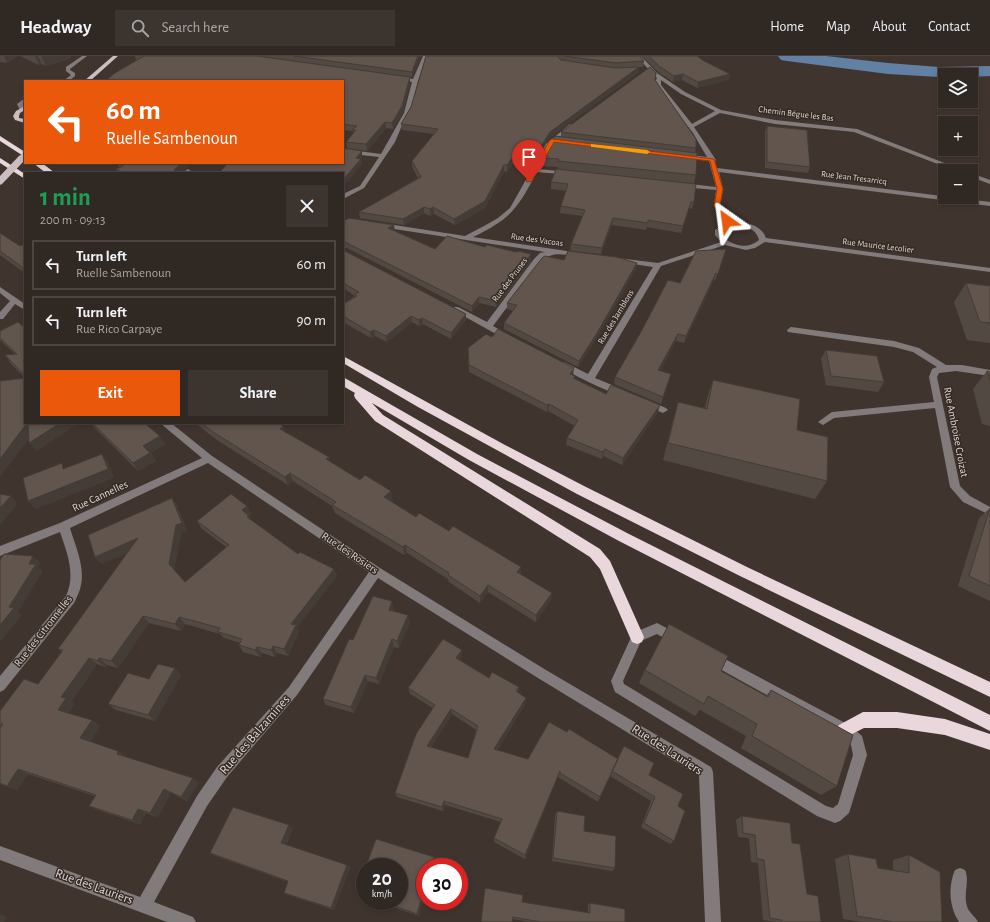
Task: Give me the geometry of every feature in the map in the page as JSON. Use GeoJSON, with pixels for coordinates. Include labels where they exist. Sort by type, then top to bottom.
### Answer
{"type":"FeatureCollection","features":[{"type":"Feature","properties":{"kind":"highway"},"geometry":{"type":"LineString","coordinates":[[0,138],[24,153]]}},
{"type":"Feature","properties":{"kind":"highway"},"geometry":{"type":"LineString","coordinates":[[0,160],[24,176]]}},
{"type":"Feature","properties":{"kind":"highway"},"geometry":{"type":"LineString","coordinates":[[38,164],[50,172]]}},
{"type":"Feature","properties":{"kind":"highway"},"geometry":{"type":"LineString","coordinates":[[344,359],[418,403],[608,504],[990,690]]}},
{"type":"Feature","properties":{"kind":"highway"},"geometry":{"type":"LineString","coordinates":[[348,385],[379,418],[595,553],[605,565],[637,637]]}},
{"type":"Feature","properties":{"kind":"highway"},"geometry":{"type":"LineString","coordinates":[[348,385],[473,456],[623,537],[990,723]]}},
{"type":"Feature","properties":{"kind":"highway"},"geometry":{"type":"LineString","coordinates":[[844,730],[863,720],[897,720],[945,727],[990,742]]}},
{"type":"Feature","properties":{"kind":"main road"},"geometry":{"type":"LineString","coordinates":[[103,76],[118,58]]}},
{"type":"Feature","properties":{"kind":"main road"},"geometry":{"type":"LineString","coordinates":[[88,80],[118,58]]}},
{"type":"Feature","properties":{"kind":"main road"},"geometry":{"type":"LineString","coordinates":[[24,109],[16,116],[17,119],[24,121]]}},
{"type":"Feature","properties":{"kind":"main road"},"geometry":{"type":"LineString","coordinates":[[0,181],[24,155]]}},
{"type":"Feature","properties":{"kind":"street"},"geometry":{"type":"LineString","coordinates":[[67,80],[73,75],[73,73],[68,71],[68,68],[85,56]]}},
{"type":"Feature","properties":{"kind":"street"},"geometry":{"type":"LineString","coordinates":[[344,197],[362,187],[392,142],[400,123],[407,113],[415,81],[425,56]]}},
{"type":"Feature","properties":{"kind":"street","name":"Chemin Bégue les Bas"},"geometry":{"type":"LineString","coordinates":[[638,56],[645,70],[660,77],[683,93],[719,111],[776,122],[855,130],[944,164]]}},
{"type":"Feature","properties":{"kind":"street"},"geometry":{"type":"LineString","coordinates":[[660,77],[658,82],[659,85],[692,126],[712,160],[720,189],[717,206],[730,224]]}},
{"type":"Feature","properties":{"kind":"street"},"geometry":{"type":"LineString","coordinates":[[392,78],[415,81]]}},
{"type":"Feature","properties":{"kind":"street"},"geometry":{"type":"LineString","coordinates":[[24,101],[20,104],[24,109]]}},
{"type":"Feature","properties":{"kind":"street"},"geometry":{"type":"LineString","coordinates":[[692,126],[719,111]]}},
{"type":"Feature","properties":{"kind":"street"},"geometry":{"type":"LineString","coordinates":[[465,238],[484,229],[511,211],[552,140],[580,119]]}},
{"type":"Feature","properties":{"kind":"street"},"geometry":{"type":"LineString","coordinates":[[552,140],[560,141]]}},
{"type":"Feature","properties":{"kind":"street"},"geometry":{"type":"LineString","coordinates":[[344,151],[382,156]]}},
{"type":"Feature","properties":{"kind":"street"},"geometry":{"type":"LineString","coordinates":[[674,155],[712,160]]}},
{"type":"Feature","properties":{"kind":"street"},"geometry":{"type":"LineString","coordinates":[[535,170],[573,174]]}},
{"type":"Feature","properties":{"kind":"street","name":"Rue Jean Tresarricq"},"geometry":{"type":"LineString","coordinates":[[716,170],[990,204]]}},
{"type":"Feature","properties":{"kind":"street"},"geometry":{"type":"LineString","coordinates":[[978,178],[990,182]]}},
{"type":"Feature","properties":{"kind":"street"},"geometry":{"type":"LineString","coordinates":[[673,184],[720,189]]}},
{"type":"Feature","properties":{"kind":"street","name":"Rue des Vacoas"},"geometry":{"type":"LineString","coordinates":[[376,224],[553,252],[588,256]]}},
{"type":"Feature","properties":{"kind":"street"},"geometry":{"type":"LineString","coordinates":[[730,224],[752,227],[762,235],[763,240],[760,244],[748,248],[734,246],[725,243],[718,235],[718,230],[730,224]]}},
{"type":"Feature","properties":{"kind":"street","name":"Rue Maurice Lecolier"},"geometry":{"type":"LineString","coordinates":[[763,240],[990,270]]}},
{"type":"Feature","properties":{"kind":"street"},"geometry":{"type":"LineString","coordinates":[[611,259],[658,265],[725,243]]}},
{"type":"Feature","properties":{"kind":"street","name":"Rue des Prunes"},"geometry":{"type":"LineString","coordinates":[[488,326],[537,260],[543,255],[553,252]]}},
{"type":"Feature","properties":{"kind":"street","name":"Rue des Jamblons"},"geometry":{"type":"LineString","coordinates":[[590,379],[658,265]]}},
{"type":"Feature","properties":{"kind":"street"},"geometry":{"type":"LineString","coordinates":[[0,289],[24,307]]}},
{"type":"Feature","properties":{"kind":"street"},"geometry":{"type":"LineString","coordinates":[[0,317],[15,300]]}},
{"type":"Feature","properties":{"kind":"street"},"geometry":{"type":"LineString","coordinates":[[446,304],[515,340]]}},
{"type":"Feature","properties":{"kind":"street"},"geometry":{"type":"LineString","coordinates":[[791,330],[894,344],[916,350],[943,367],[990,373]]}},
{"type":"Feature","properties":{"kind":"street"},"geometry":{"type":"LineString","coordinates":[[556,362],[626,395]]}},
{"type":"Feature","properties":{"kind":"street","name":"Rue Ambroise Croizat"},"geometry":{"type":"LineString","coordinates":[[943,367],[935,371],[933,377],[955,487],[962,496],[973,504],[990,511]]}},
{"type":"Feature","properties":{"kind":"street"},"geometry":{"type":"LineString","coordinates":[[641,401],[663,410]]}},
{"type":"Feature","properties":{"kind":"street"},"geometry":{"type":"LineString","coordinates":[[823,422],[832,415],[938,405]]}},
{"type":"Feature","properties":{"kind":"street","name":"Rue des Rosiers"},"geometry":{"type":"LineString","coordinates":[[166,424],[209,459],[376,571],[542,674]]}},
{"type":"Feature","properties":{"kind":"street","name":"Rue Cannelles"},"geometry":{"type":"LineString","coordinates":[[0,551],[64,526],[209,459]]}},
{"type":"Feature","properties":{"kind":"street","name":"Rue des Citronnelles"},"geometry":{"type":"LineString","coordinates":[[0,686],[70,599],[73,592],[76,584],[76,571],[64,526]]}},
{"type":"Feature","properties":{"kind":"street","name":"Rue des Balzamines"},"geometry":{"type":"LineString","coordinates":[[144,905],[202,802],[222,772],[293,691],[376,571]]}},
{"type":"Feature","properties":{"kind":"street"},"geometry":{"type":"LineString","coordinates":[[657,628],[844,730],[857,741],[860,755],[844,808],[835,816],[815,807],[619,688],[617,681],[637,637],[657,628]]}},
{"type":"Feature","properties":{"kind":"street","name":"Rue des Lauriers"},"geometry":{"type":"LineString","coordinates":[[542,674],[706,772],[713,922]]}},
{"type":"Feature","properties":{"kind":"street","name":"Rue des Lauriers"},"geometry":{"type":"LineString","coordinates":[[0,853],[188,922]]}},
{"type":"Feature","properties":{"kind":"street"},"geometry":{"type":"LineString","coordinates":[[960,875],[957,902],[966,919],[970,922]]}},
{"type":"Feature","properties":{"kind":"building"},"geometry":{"type":"Polygon","coordinates":[[[144,56],[257,56],[410,77],[402,106],[392,123],[385,122],[366,144],[346,142],[356,130],[352,130],[357,126],[344,124],[344,80],[106,80],[115,73],[144,56]]]}},
{"type":"Feature","properties":{"kind":"building"},"geometry":{"type":"Polygon","coordinates":[[[294,56],[418,56],[412,72],[294,56]]]}},
{"type":"Feature","properties":{"kind":"building"},"geometry":{"type":"Polygon","coordinates":[[[426,56],[558,56],[561,60],[616,68],[639,67],[550,132],[533,159],[512,158],[507,165],[504,165],[485,201],[454,219],[433,207],[430,209],[424,207],[403,219],[359,212],[421,177],[412,161],[438,129],[401,124],[411,107],[426,56]]]}},
{"type":"Feature","properties":{"kind":"building"},"geometry":{"type":"Polygon","coordinates":[[[564,56],[640,56],[644,61],[616,63],[564,56]]]}},
{"type":"Feature","properties":{"kind":"building"},"geometry":{"type":"Polygon","coordinates":[[[649,56],[697,56],[730,74],[698,82],[683,74],[674,76],[659,66],[649,56]]]}},
{"type":"Feature","properties":{"kind":"building"},"geometry":{"type":"Polygon","coordinates":[[[650,67],[656,73],[655,80],[696,139],[696,148],[561,132],[650,67]]]}},
{"type":"Feature","properties":{"kind":"building"},"geometry":{"type":"Polygon","coordinates":[[[767,126],[807,130],[810,167],[767,162],[767,126]]]}},
{"type":"Feature","properties":{"kind":"building"},"geometry":{"type":"Polygon","coordinates":[[[555,136],[697,153],[696,175],[558,161],[559,159],[543,158],[555,136]]]}},
{"type":"Feature","properties":{"kind":"building"},"geometry":{"type":"Polygon","coordinates":[[[344,148],[362,151],[356,158],[361,159],[344,179],[344,172],[220,172],[227,164],[344,164],[344,148]]]}},
{"type":"Feature","properties":{"kind":"building"},"geometry":{"type":"Polygon","coordinates":[[[120,164],[181,164],[174,170],[177,172],[122,172],[116,169],[123,166],[120,164]]]}},
{"type":"Feature","properties":{"kind":"building"},"geometry":{"type":"Polygon","coordinates":[[[556,169],[696,184],[694,202],[691,202],[683,226],[648,220],[648,223],[613,218],[602,248],[571,244],[585,210],[561,206],[568,184],[551,182],[556,169]]]}},
{"type":"Feature","properties":{"kind":"building"},"geometry":{"type":"Polygon","coordinates":[[[349,218],[394,225],[388,228],[435,249],[447,236],[485,247],[487,245],[531,254],[496,301],[479,297],[472,306],[344,242],[344,220],[349,218]]]}},
{"type":"Feature","properties":{"kind":"building"},"geometry":{"type":"Polygon","coordinates":[[[0,233],[20,246],[24,244],[24,268],[0,251],[0,233]]]}},
{"type":"Feature","properties":{"kind":"building"},"geometry":{"type":"Polygon","coordinates":[[[726,249],[718,274],[716,273],[686,336],[678,334],[658,370],[671,374],[663,397],[615,377],[668,280],[680,283],[696,251],[726,249]]]}},
{"type":"Feature","properties":{"kind":"building"},"geometry":{"type":"Polygon","coordinates":[[[344,251],[466,314],[451,333],[422,318],[419,320],[411,316],[386,336],[374,330],[370,332],[344,317],[344,303],[357,296],[355,294],[359,292],[344,284],[344,251]]]}},
{"type":"Feature","properties":{"kind":"building"},"geometry":{"type":"Polygon","coordinates":[[[568,251],[616,257],[637,263],[597,333],[579,361],[504,323],[517,305],[507,303],[542,258],[545,256],[564,260],[568,251]]]}},
{"type":"Feature","properties":{"kind":"building"},"geometry":{"type":"Polygon","coordinates":[[[966,283],[990,286],[990,323],[980,322],[966,283]]]}},
{"type":"Feature","properties":{"kind":"building"},"geometry":{"type":"Polygon","coordinates":[[[18,322],[24,327],[24,375],[5,355],[17,354],[0,338],[0,331],[18,322]]]}},
{"type":"Feature","properties":{"kind":"building"},"geometry":{"type":"Polygon","coordinates":[[[498,329],[574,368],[570,374],[575,376],[573,378],[606,394],[611,385],[660,405],[623,458],[605,449],[603,452],[567,438],[578,420],[549,404],[547,405],[469,365],[468,348],[486,334],[492,337],[498,329]]]}},
{"type":"Feature","properties":{"kind":"building"},"geometry":{"type":"Polygon","coordinates":[[[826,350],[877,356],[884,382],[831,376],[826,350]]]}},
{"type":"Feature","properties":{"kind":"building"},"geometry":{"type":"Polygon","coordinates":[[[987,371],[990,372],[990,381],[987,371]]]}},
{"type":"Feature","properties":{"kind":"building"},"geometry":{"type":"Polygon","coordinates":[[[24,378],[24,424],[26,424],[0,459],[0,381],[24,378]]]}},
{"type":"Feature","properties":{"kind":"building"},"geometry":{"type":"Polygon","coordinates":[[[713,380],[800,399],[797,430],[828,437],[827,481],[668,443],[678,402],[707,409],[713,380]]]}},
{"type":"Feature","properties":{"kind":"building"},"geometry":{"type":"Polygon","coordinates":[[[28,424],[58,424],[29,443],[28,424]]]}},
{"type":"Feature","properties":{"kind":"building"},"geometry":{"type":"Polygon","coordinates":[[[93,424],[145,424],[160,436],[143,446],[150,453],[133,463],[93,424]]]}},
{"type":"Feature","properties":{"kind":"building"},"geometry":{"type":"Polygon","coordinates":[[[202,424],[280,424],[283,426],[280,429],[329,457],[326,459],[360,480],[365,475],[391,491],[384,497],[416,517],[419,513],[449,531],[453,526],[521,567],[517,572],[552,593],[536,615],[488,585],[480,596],[448,575],[449,573],[405,545],[403,547],[332,505],[336,502],[290,473],[285,477],[202,424]]]}},
{"type":"Feature","properties":{"kind":"building"},"geometry":{"type":"Polygon","coordinates":[[[102,454],[108,469],[28,501],[23,478],[62,463],[63,469],[102,454]]]}},
{"type":"Feature","properties":{"kind":"building"},"geometry":{"type":"Polygon","coordinates":[[[0,494],[11,496],[0,508],[0,494]]]}},
{"type":"Feature","properties":{"kind":"building"},"geometry":{"type":"Polygon","coordinates":[[[231,494],[247,506],[242,510],[249,516],[247,517],[298,554],[300,552],[334,569],[291,624],[296,625],[284,649],[273,646],[271,650],[257,647],[255,650],[239,645],[242,639],[218,632],[220,628],[179,617],[175,624],[143,616],[111,661],[99,658],[98,661],[89,658],[61,697],[66,698],[58,710],[92,720],[80,738],[118,751],[117,754],[193,778],[181,797],[164,789],[150,813],[138,809],[132,820],[89,806],[96,795],[18,769],[7,786],[0,783],[0,728],[3,724],[0,723],[0,711],[24,679],[38,684],[63,650],[58,649],[138,538],[95,557],[88,535],[172,498],[182,523],[176,525],[169,564],[185,582],[229,545],[197,521],[231,494]]]}},
{"type":"Feature","properties":{"kind":"building"},"geometry":{"type":"Polygon","coordinates":[[[990,508],[990,586],[969,576],[990,508]]]}},
{"type":"Feature","properties":{"kind":"building"},"geometry":{"type":"Polygon","coordinates":[[[4,554],[33,556],[29,564],[36,564],[9,607],[14,608],[0,625],[0,560],[4,554]]]}},
{"type":"Feature","properties":{"kind":"building"},"geometry":{"type":"Polygon","coordinates":[[[373,596],[392,601],[389,610],[408,615],[397,641],[392,639],[376,678],[365,675],[351,707],[323,699],[349,639],[353,640],[373,596]]]}},
{"type":"Feature","properties":{"kind":"building"},"geometry":{"type":"Polygon","coordinates":[[[669,624],[728,656],[721,671],[768,697],[771,690],[853,735],[837,786],[752,736],[757,724],[708,696],[704,704],[645,670],[669,624]]]}},
{"type":"Feature","properties":{"kind":"building"},"geometry":{"type":"Polygon","coordinates":[[[443,639],[462,650],[456,658],[489,678],[492,672],[519,687],[516,691],[526,698],[494,749],[528,759],[549,722],[567,732],[569,729],[618,759],[600,797],[560,773],[560,771],[525,855],[494,838],[502,819],[444,801],[442,807],[395,793],[416,734],[435,705],[408,688],[443,639]],[[451,709],[427,746],[468,758],[478,726],[451,709]]]}},
{"type":"Feature","properties":{"kind":"building"},"geometry":{"type":"Polygon","coordinates":[[[158,664],[175,668],[148,715],[108,704],[128,673],[149,679],[158,664]]]}},
{"type":"Feature","properties":{"kind":"building"},"geometry":{"type":"Polygon","coordinates":[[[624,746],[654,763],[649,775],[683,794],[678,806],[685,811],[674,841],[644,823],[655,797],[612,771],[624,746]]]}},
{"type":"Feature","properties":{"kind":"building"},"geometry":{"type":"Polygon","coordinates":[[[233,807],[289,825],[281,843],[347,865],[331,908],[284,893],[288,881],[210,853],[233,807]]]}},
{"type":"Feature","properties":{"kind":"building"},"geometry":{"type":"Polygon","coordinates":[[[557,811],[585,816],[584,831],[616,836],[615,868],[553,858],[557,811]]]}},
{"type":"Feature","properties":{"kind":"building"},"geometry":{"type":"Polygon","coordinates":[[[742,816],[790,823],[792,843],[800,844],[807,894],[818,896],[821,922],[782,922],[781,920],[770,918],[764,860],[757,859],[755,835],[743,833],[742,816]]]}},
{"type":"Feature","properties":{"kind":"building"},"geometry":{"type":"Polygon","coordinates":[[[376,839],[434,857],[416,858],[416,910],[418,910],[417,914],[406,910],[408,910],[408,858],[369,858],[376,839]]]}},
{"type":"Feature","properties":{"kind":"building"},"geometry":{"type":"Polygon","coordinates":[[[848,854],[876,859],[878,868],[909,873],[909,855],[940,872],[942,922],[894,922],[857,916],[848,854]]]}},
{"type":"Feature","properties":{"kind":"building"},"geometry":{"type":"Polygon","coordinates":[[[485,888],[523,895],[522,902],[590,913],[590,903],[625,909],[625,922],[541,922],[513,917],[512,922],[481,922],[485,888]]]}},
{"type":"Feature","properties":{"kind":"waterway"},"geometry":{"type":"LineString","coordinates":[[787,56],[913,71],[990,71]]}},
{"type":"Feature","properties":{"kind":"slow traffic"},"geometry":{"type":"LineString","coordinates":[[593,145],[647,152]]}},
{"type":"Feature","properties":{"kind":"route"},"geometry":{"type":"LineString","coordinates":[[529,181],[552,140],[712,160],[720,189],[717,206],[727,221]]}}]}
